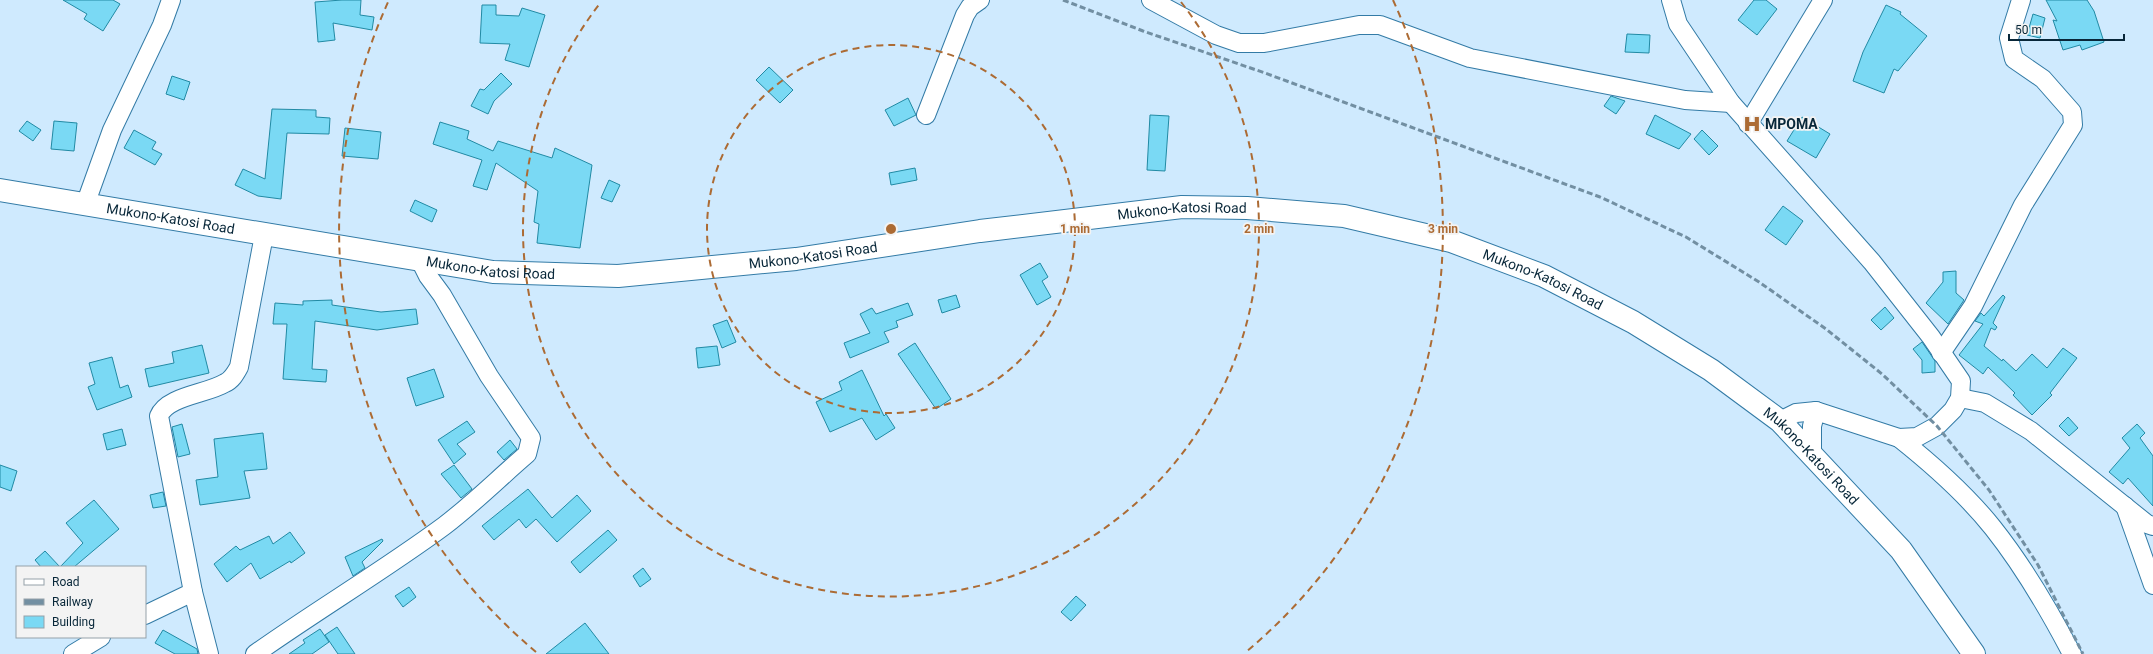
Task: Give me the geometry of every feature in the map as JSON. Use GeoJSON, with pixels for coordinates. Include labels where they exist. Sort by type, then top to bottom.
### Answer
{"type":"FeatureCollection","features":[{"type":"Feature","properties":{"kind":"main road","name":"Mukono-Katosi Road"},"geometry":{"type":"LineString","coordinates":[[0,190],[493,272],[618,276],[796,259],[980,231],[1182,207],[1247,208],[1344,216],[1451,241],[1544,276],[1633,322],[1711,370],[1780,421],[1900,550],[1974,654]]}},
{"type":"Feature","properties":{"kind":"street"},"geometry":{"type":"LineString","coordinates":[[85,205],[112,130],[171,0]]}},
{"type":"Feature","properties":{"kind":"street"},"geometry":{"type":"LineString","coordinates":[[926,115],[965,15],[970,7],[980,0]]}},
{"type":"Feature","properties":{"kind":"street"},"geometry":{"type":"LineString","coordinates":[[1151,0],[1216,36],[1239,43],[1264,43],[1359,25],[1380,25],[1470,58],[1685,100],[1731,103]]}},
{"type":"Feature","properties":{"kind":"street"},"geometry":{"type":"LineString","coordinates":[[1671,0],[1678,24],[1731,103],[1748,124],[1872,262],[1942,353],[1961,381],[1960,398],[1953,410],[1937,426],[1917,437],[1899,438],[1816,411],[1796,412],[1780,421]]}},
{"type":"Feature","properties":{"kind":"street"},"geometry":{"type":"LineString","coordinates":[[1748,124],[1823,0]]}},
{"type":"Feature","properties":{"kind":"street"},"geometry":{"type":"LineString","coordinates":[[1942,353],[1973,306],[2023,205],[2073,125],[2072,112],[2043,79],[2014,59],[2009,38],[2021,0]]}},
{"type":"Feature","properties":{"kind":"street"},"geometry":{"type":"LineString","coordinates":[[208,654],[193,592],[159,416],[162,409],[171,403],[225,384],[233,378],[239,367],[264,235]]}},
{"type":"Feature","properties":{"kind":"street"},"geometry":{"type":"LineString","coordinates":[[255,654],[306,618],[372,578],[445,525],[527,454],[531,438],[489,376],[442,295],[428,276],[420,260]]}},
{"type":"Feature","properties":{"kind":"street"},"geometry":{"type":"LineString","coordinates":[[1960,398],[1985,403],[2031,431],[2147,524],[2153,526]]}},
{"type":"Feature","properties":{"kind":"street"},"geometry":{"type":"LineString","coordinates":[[1812,454],[1812,426],[1816,411]]}},
{"type":"Feature","properties":{"kind":"street"},"geometry":{"type":"LineString","coordinates":[[1899,438],[1948,480],[1992,527],[2025,571],[2072,654]]}},
{"type":"Feature","properties":{"kind":"street"},"geometry":{"type":"LineString","coordinates":[[2125,506],[2153,585]]}},
{"type":"Feature","properties":{"kind":"street"},"geometry":{"type":"LineString","coordinates":[[146,615],[193,592]]}},
{"type":"Feature","properties":{"kind":"street"},"geometry":{"type":"LineString","coordinates":[[73,654],[99,638]]}},
{"type":"Feature","properties":{"kind":"building"},"geometry":{"type":"Polygon","coordinates":[[[63,0],[113,0],[120,4],[103,31],[84,19],[87,14],[63,0]]]}},
{"type":"Feature","properties":{"kind":"building"},"geometry":{"type":"Polygon","coordinates":[[[361,0],[360,15],[374,17],[372,30],[333,23],[335,40],[318,42],[315,2],[361,0]]]}},
{"type":"Feature","properties":{"kind":"building"},"geometry":{"type":"Polygon","coordinates":[[[1754,0],[1766,0],[1777,9],[1757,35],[1738,20],[1754,0]]]}},
{"type":"Feature","properties":{"kind":"building"},"geometry":{"type":"Polygon","coordinates":[[[2046,0],[2087,0],[2094,11],[2104,42],[2082,50],[2080,45],[2063,50],[2053,20],[2057,21],[2046,0]]]}},
{"type":"Feature","properties":{"kind":"building"},"geometry":{"type":"Polygon","coordinates":[[[482,5],[496,5],[496,15],[519,16],[522,8],[545,15],[529,67],[505,60],[510,44],[480,43],[482,5]]]}},
{"type":"Feature","properties":{"kind":"building"},"geometry":{"type":"Polygon","coordinates":[[[1886,5],[1901,12],[1900,14],[1927,36],[1898,71],[1894,69],[1884,93],[1853,81],[1863,52],[1886,5]]]}},
{"type":"Feature","properties":{"kind":"building"},"geometry":{"type":"Polygon","coordinates":[[[2033,14],[2045,18],[2040,38],[2027,35],[2033,14]]]}},
{"type":"Feature","properties":{"kind":"building"},"geometry":{"type":"Polygon","coordinates":[[[1627,34],[1650,35],[1649,53],[1625,52],[1627,34]]]}},
{"type":"Feature","properties":{"kind":"building"},"geometry":{"type":"Polygon","coordinates":[[[769,67],[793,90],[780,103],[756,80],[769,67]]]}},
{"type":"Feature","properties":{"kind":"building"},"geometry":{"type":"Polygon","coordinates":[[[501,73],[512,84],[494,101],[488,114],[471,106],[480,89],[484,90],[501,73]]]}},
{"type":"Feature","properties":{"kind":"building"},"geometry":{"type":"Polygon","coordinates":[[[172,76],[190,82],[184,100],[166,94],[172,76]]]}},
{"type":"Feature","properties":{"kind":"building"},"geometry":{"type":"Polygon","coordinates":[[[1611,96],[1625,101],[1616,114],[1604,106],[1611,96]]]}},
{"type":"Feature","properties":{"kind":"building"},"geometry":{"type":"Polygon","coordinates":[[[908,98],[916,115],[894,126],[885,110],[908,98]]]}},
{"type":"Feature","properties":{"kind":"building"},"geometry":{"type":"Polygon","coordinates":[[[272,109],[316,110],[316,117],[330,118],[329,134],[287,133],[281,199],[258,196],[235,185],[243,169],[265,179],[272,109]]]}},
{"type":"Feature","properties":{"kind":"building"},"geometry":{"type":"Polygon","coordinates":[[[1150,115],[1169,116],[1165,171],[1147,170],[1150,115]]]}},
{"type":"Feature","properties":{"kind":"building"},"geometry":{"type":"Polygon","coordinates":[[[1655,115],[1691,134],[1679,149],[1646,134],[1655,115]]]}},
{"type":"Feature","properties":{"kind":"building"},"geometry":{"type":"Polygon","coordinates":[[[1802,117],[1830,134],[1816,158],[1787,141],[1802,117]]]}},
{"type":"Feature","properties":{"kind":"building"},"geometry":{"type":"Polygon","coordinates":[[[27,121],[41,130],[33,141],[19,131],[27,121]]]}},
{"type":"Feature","properties":{"kind":"building"},"geometry":{"type":"Polygon","coordinates":[[[54,121],[77,123],[74,151],[51,149],[54,121]]]}},
{"type":"Feature","properties":{"kind":"building"},"geometry":{"type":"Polygon","coordinates":[[[440,122],[469,131],[467,139],[493,151],[498,141],[552,158],[555,148],[592,165],[580,248],[537,243],[539,224],[534,222],[538,191],[496,163],[487,190],[473,186],[482,160],[433,144],[440,122]]]}},
{"type":"Feature","properties":{"kind":"building"},"geometry":{"type":"Polygon","coordinates":[[[345,128],[381,132],[378,159],[342,156],[345,128]]]}},
{"type":"Feature","properties":{"kind":"building"},"geometry":{"type":"Polygon","coordinates":[[[134,130],[156,142],[152,149],[162,154],[155,165],[124,148],[134,130]]]}},
{"type":"Feature","properties":{"kind":"building"},"geometry":{"type":"Polygon","coordinates":[[[1702,130],[1718,146],[1709,155],[1694,139],[1702,130]]]}},
{"type":"Feature","properties":{"kind":"building"},"geometry":{"type":"Polygon","coordinates":[[[915,168],[917,180],[891,185],[889,173],[915,168]]]}},
{"type":"Feature","properties":{"kind":"building"},"geometry":{"type":"Polygon","coordinates":[[[609,180],[620,185],[612,202],[601,198],[609,180]]]}},
{"type":"Feature","properties":{"kind":"building"},"geometry":{"type":"Polygon","coordinates":[[[415,200],[437,210],[432,222],[410,211],[415,200]]]}},
{"type":"Feature","properties":{"kind":"building"},"geometry":{"type":"Polygon","coordinates":[[[1783,206],[1803,221],[1786,245],[1765,230],[1783,206]]]}},
{"type":"Feature","properties":{"kind":"building"},"geometry":{"type":"Polygon","coordinates":[[[1040,263],[1048,277],[1042,281],[1051,297],[1037,305],[1020,275],[1040,263]]]}},
{"type":"Feature","properties":{"kind":"building"},"geometry":{"type":"Polygon","coordinates":[[[1956,271],[1956,293],[1964,300],[1948,324],[1926,303],[1943,282],[1943,272],[1956,271]]]}},
{"type":"Feature","properties":{"kind":"building"},"geometry":{"type":"Polygon","coordinates":[[[956,295],[960,307],[942,313],[938,300],[956,295]]]}},
{"type":"Feature","properties":{"kind":"building"},"geometry":{"type":"Polygon","coordinates":[[[2003,295],[2005,297],[1993,323],[1997,327],[1995,330],[1991,328],[1984,346],[2002,361],[2003,359],[2016,371],[2032,354],[2047,368],[2063,348],[2077,358],[2050,393],[2052,395],[2032,415],[2013,395],[2015,393],[1988,367],[1983,374],[1959,355],[1983,324],[1975,321],[1981,313],[1984,316],[2003,295]]]}},
{"type":"Feature","properties":{"kind":"building"},"geometry":{"type":"Polygon","coordinates":[[[332,300],[332,305],[381,312],[416,309],[418,324],[377,330],[315,321],[312,369],[327,370],[326,382],[283,379],[287,324],[273,324],[275,303],[303,305],[303,301],[332,300]]]}},
{"type":"Feature","properties":{"kind":"building"},"geometry":{"type":"Polygon","coordinates":[[[908,303],[913,315],[896,321],[898,327],[884,332],[889,342],[850,358],[844,343],[870,333],[860,314],[872,308],[876,314],[908,303]]]}},
{"type":"Feature","properties":{"kind":"building"},"geometry":{"type":"Polygon","coordinates":[[[1885,307],[1894,318],[1881,330],[1871,320],[1885,307]]]}},
{"type":"Feature","properties":{"kind":"building"},"geometry":{"type":"Polygon","coordinates":[[[727,320],[736,342],[722,348],[713,325],[727,320]]]}},
{"type":"Feature","properties":{"kind":"building"},"geometry":{"type":"Polygon","coordinates":[[[1922,342],[1935,361],[1935,372],[1922,373],[1922,360],[1913,349],[1922,342]]]}},
{"type":"Feature","properties":{"kind":"building"},"geometry":{"type":"Polygon","coordinates":[[[915,343],[951,399],[936,409],[898,354],[915,343]]]}},
{"type":"Feature","properties":{"kind":"building"},"geometry":{"type":"Polygon","coordinates":[[[202,345],[209,373],[149,387],[145,369],[174,363],[172,352],[202,345]]]}},
{"type":"Feature","properties":{"kind":"building"},"geometry":{"type":"Polygon","coordinates":[[[717,346],[720,365],[698,368],[696,348],[717,346]]]}},
{"type":"Feature","properties":{"kind":"building"},"geometry":{"type":"Polygon","coordinates":[[[112,357],[120,388],[128,385],[132,397],[97,410],[88,387],[95,384],[89,363],[112,357]]]}},
{"type":"Feature","properties":{"kind":"building"},"geometry":{"type":"Polygon","coordinates":[[[434,369],[444,397],[416,406],[407,378],[434,369]]]}},
{"type":"Feature","properties":{"kind":"building"},"geometry":{"type":"Polygon","coordinates":[[[862,370],[884,416],[886,414],[895,428],[876,440],[862,418],[830,432],[816,402],[842,390],[839,382],[862,370]]]}},
{"type":"Feature","properties":{"kind":"building"},"geometry":{"type":"Polygon","coordinates":[[[2068,417],[2078,428],[2069,436],[2059,426],[2068,417]]]}},
{"type":"Feature","properties":{"kind":"building"},"geometry":{"type":"Polygon","coordinates":[[[467,421],[475,432],[457,444],[466,454],[454,464],[438,440],[467,421]]]}},
{"type":"Feature","properties":{"kind":"building"},"geometry":{"type":"Polygon","coordinates":[[[182,424],[190,454],[178,457],[172,427],[182,424]]]}},
{"type":"Feature","properties":{"kind":"building"},"geometry":{"type":"Polygon","coordinates":[[[2137,424],[2145,433],[2140,438],[2153,456],[2153,506],[2128,478],[2123,484],[2109,472],[2130,448],[2122,438],[2137,424]]]}},
{"type":"Feature","properties":{"kind":"building"},"geometry":{"type":"Polygon","coordinates":[[[122,429],[126,445],[107,450],[103,434],[122,429]]]}},
{"type":"Feature","properties":{"kind":"building"},"geometry":{"type":"Polygon","coordinates":[[[263,433],[267,469],[244,471],[250,498],[200,505],[196,480],[218,477],[214,439],[263,433]]]}},
{"type":"Feature","properties":{"kind":"building"},"geometry":{"type":"Polygon","coordinates":[[[510,440],[517,449],[504,460],[497,452],[510,440]]]}},
{"type":"Feature","properties":{"kind":"building"},"geometry":{"type":"Polygon","coordinates":[[[0,465],[17,471],[11,491],[0,487],[0,465]]]}},
{"type":"Feature","properties":{"kind":"building"},"geometry":{"type":"Polygon","coordinates":[[[454,465],[472,489],[461,498],[441,474],[454,465]]]}},
{"type":"Feature","properties":{"kind":"building"},"geometry":{"type":"Polygon","coordinates":[[[528,489],[552,518],[577,495],[591,511],[557,542],[536,519],[526,528],[519,519],[494,540],[482,526],[528,489]]]}},
{"type":"Feature","properties":{"kind":"building"},"geometry":{"type":"Polygon","coordinates":[[[163,492],[166,506],[153,508],[150,495],[163,492]]]}},
{"type":"Feature","properties":{"kind":"building"},"geometry":{"type":"Polygon","coordinates":[[[94,500],[119,529],[75,566],[61,566],[83,543],[66,523],[94,500]]]}},
{"type":"Feature","properties":{"kind":"building"},"geometry":{"type":"Polygon","coordinates":[[[608,530],[617,540],[580,573],[571,562],[608,530]]]}},
{"type":"Feature","properties":{"kind":"building"},"geometry":{"type":"Polygon","coordinates":[[[290,532],[305,553],[291,563],[290,561],[260,579],[251,563],[227,582],[214,564],[236,546],[240,550],[269,536],[273,544],[290,532]]]}},
{"type":"Feature","properties":{"kind":"building"},"geometry":{"type":"Polygon","coordinates":[[[382,539],[383,541],[362,562],[365,568],[353,576],[345,557],[382,539]]]}},
{"type":"Feature","properties":{"kind":"building"},"geometry":{"type":"Polygon","coordinates":[[[45,551],[59,566],[40,566],[35,560],[45,551]]]}},
{"type":"Feature","properties":{"kind":"building"},"geometry":{"type":"Polygon","coordinates":[[[643,568],[651,579],[640,587],[633,576],[643,568]]]}},
{"type":"Feature","properties":{"kind":"building"},"geometry":{"type":"Polygon","coordinates":[[[409,587],[416,597],[403,607],[395,596],[409,587]]]}},
{"type":"Feature","properties":{"kind":"building"},"geometry":{"type":"Polygon","coordinates":[[[1076,596],[1086,605],[1071,621],[1061,612],[1076,596]]]}},
{"type":"Feature","properties":{"kind":"building"},"geometry":{"type":"Polygon","coordinates":[[[585,623],[609,654],[546,654],[585,623]]]}},
{"type":"Feature","properties":{"kind":"building"},"geometry":{"type":"Polygon","coordinates":[[[337,627],[355,654],[338,654],[325,635],[337,627]]]}},
{"type":"Feature","properties":{"kind":"building"},"geometry":{"type":"Polygon","coordinates":[[[320,629],[329,642],[312,654],[289,654],[305,643],[303,640],[320,629]]]}},
{"type":"Feature","properties":{"kind":"building"},"geometry":{"type":"Polygon","coordinates":[[[163,630],[197,649],[198,654],[175,654],[155,643],[163,630]]]}},
{"type":"Feature","properties":{"kind":"railway"},"geometry":{"type":"LineString","coordinates":[[1063,0],[1143,31],[1265,73],[1600,197],[1686,237],[1759,282],[1826,329],[1882,374],[1937,426],[1989,490],[2038,565],[2083,654]]}},
{"type":"Feature","properties":{"kind":"place","name":"MPOMA"},"geometry":{"type":"Point","coordinates":[1752,124]}}]}
